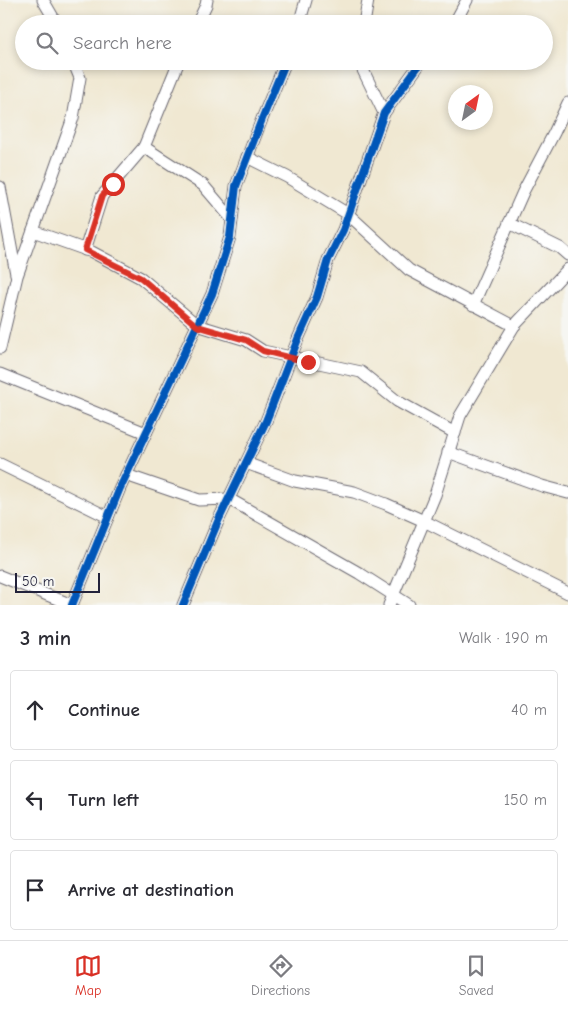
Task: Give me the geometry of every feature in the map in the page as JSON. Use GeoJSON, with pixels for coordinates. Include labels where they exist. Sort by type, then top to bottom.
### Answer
{"type":"FeatureCollection","features":[{"type":"Feature","properties":{"kind":"street"},"geometry":{"type":"LineString","coordinates":[[43,0],[52,15]]}},
{"type":"Feature","properties":{"kind":"street"},"geometry":{"type":"LineString","coordinates":[[201,15],[207,0]]}},
{"type":"Feature","properties":{"kind":"street"},"geometry":{"type":"LineString","coordinates":[[302,15],[306,0]]}},
{"type":"Feature","properties":{"kind":"street"},"geometry":{"type":"LineString","coordinates":[[366,15],[368,0]]}},
{"type":"Feature","properties":{"kind":"street"},"geometry":{"type":"LineString","coordinates":[[459,15],[467,0]]}},
{"type":"Feature","properties":{"kind":"street"},"geometry":{"type":"LineString","coordinates":[[0,348],[17,276],[73,118],[80,78],[77,70]]}},
{"type":"Feature","properties":{"kind":"street"},"geometry":{"type":"LineString","coordinates":[[85,250],[102,196],[144,147],[175,70]]}},
{"type":"Feature","properties":{"kind":"street"},"geometry":{"type":"LineString","coordinates":[[0,576],[72,605],[126,475],[212,294],[230,237],[236,186],[282,70]]}},
{"type":"Feature","properties":{"kind":"street"},"geometry":{"type":"LineString","coordinates":[[363,70],[384,113]]}},
{"type":"Feature","properties":{"kind":"street"},"geometry":{"type":"LineString","coordinates":[[184,605],[229,499],[266,421],[317,297],[328,260],[348,214],[384,113],[415,70]]}},
{"type":"Feature","properties":{"kind":"street"},"geometry":{"type":"LineString","coordinates":[[473,305],[522,192],[568,103]]}},
{"type":"Feature","properties":{"kind":"street"},"geometry":{"type":"LineString","coordinates":[[558,125],[568,132]]}},
{"type":"Feature","properties":{"kind":"street"},"geometry":{"type":"LineString","coordinates":[[144,147],[204,185],[232,219]]}},
{"type":"Feature","properties":{"kind":"street"},"geometry":{"type":"LineString","coordinates":[[247,157],[287,177],[348,214],[409,270],[514,326]]}},
{"type":"Feature","properties":{"kind":"street"},"geometry":{"type":"LineString","coordinates":[[0,187],[17,276]]}},
{"type":"Feature","properties":{"kind":"street"},"geometry":{"type":"LineString","coordinates":[[509,223],[560,248],[568,256]]}},
{"type":"Feature","properties":{"kind":"street"},"geometry":{"type":"LineString","coordinates":[[33,231],[85,250],[141,278],[197,326],[246,340],[263,351],[361,372],[397,401],[455,433]]}},
{"type":"Feature","properties":{"kind":"street"},"geometry":{"type":"LineString","coordinates":[[391,600],[435,495],[460,416],[514,326],[568,269]]}},
{"type":"Feature","properties":{"kind":"street"},"geometry":{"type":"LineString","coordinates":[[0,374],[146,433]]}},
{"type":"Feature","properties":{"kind":"street"},"geometry":{"type":"LineString","coordinates":[[448,452],[542,486],[568,493]]}},
{"type":"Feature","properties":{"kind":"street"},"geometry":{"type":"LineString","coordinates":[[246,462],[295,481],[354,492],[386,504],[568,593]]}},
{"type":"Feature","properties":{"kind":"street"},"geometry":{"type":"LineString","coordinates":[[0,464],[108,516]]}},
{"type":"Feature","properties":{"kind":"street"},"geometry":{"type":"LineString","coordinates":[[126,475],[199,500],[229,499],[358,573],[391,600],[409,605]]}},
{"type":"Feature","properties":{"kind":"cycle path"},"geometry":{"type":"LineString","coordinates":[[72,605],[120,488],[212,294],[230,237],[236,186],[282,70]]}},
{"type":"Feature","properties":{"kind":"cycle path"},"geometry":{"type":"LineString","coordinates":[[183,605],[219,519],[266,421],[298,339],[317,297],[328,260],[343,230],[384,113],[415,70]]}},
{"type":"Feature","properties":{"kind":"route"},"geometry":{"type":"LineString","coordinates":[[113,184],[102,196],[85,250],[141,278],[197,326],[246,340],[263,351],[308,362]]}}]}
